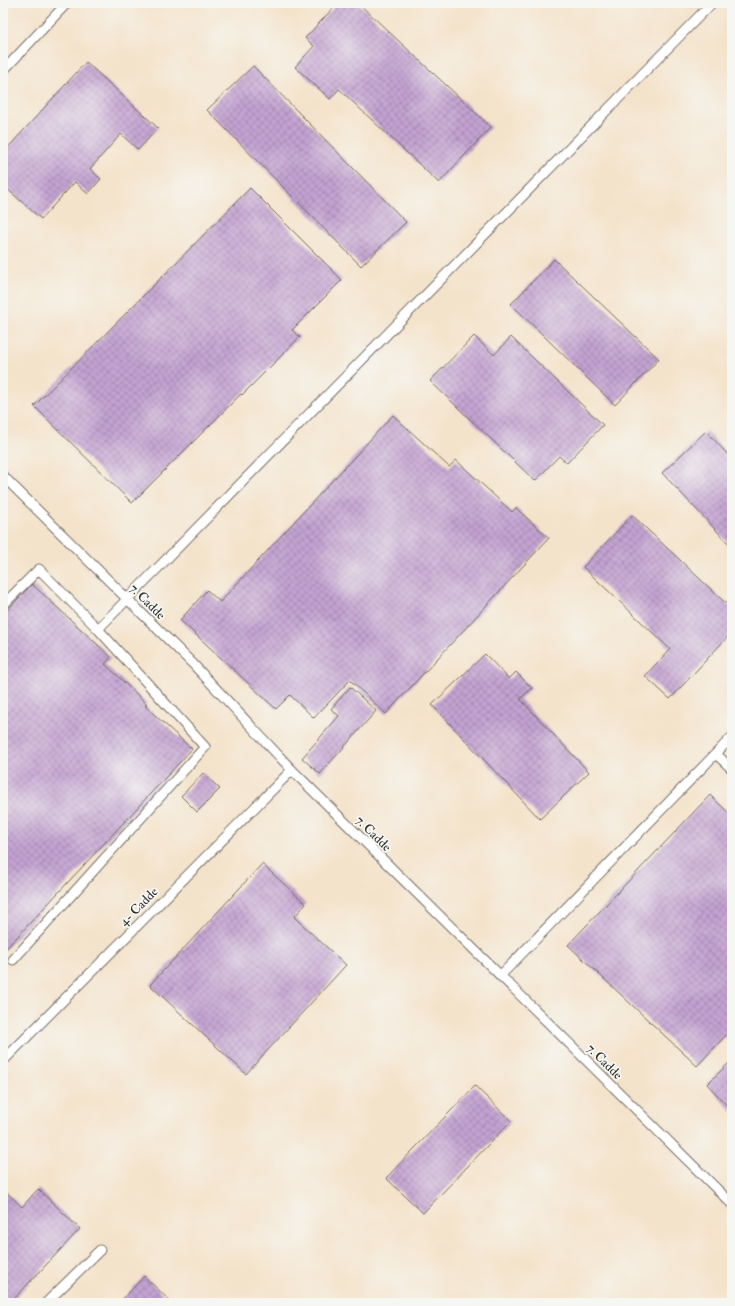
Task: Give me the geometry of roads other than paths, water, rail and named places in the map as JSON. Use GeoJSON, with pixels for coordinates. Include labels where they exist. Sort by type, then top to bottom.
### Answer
{"type":"FeatureCollection","features":[{"type":"Feature","properties":{"kind":"lane"},"geometry":{"type":"LineString","coordinates":[[3,71],[67,3]]}},
{"type":"Feature","properties":{"kind":"lane"},"geometry":{"type":"LineString","coordinates":[[98,629],[712,3]]}},
{"type":"Feature","properties":{"kind":"lane","name":"7. Cadde"},"geometry":{"type":"LineString","coordinates":[[3,476],[193,664],[292,770],[729,1201]]}},
{"type":"Feature","properties":{"kind":"lane"},"geometry":{"type":"LineString","coordinates":[[3,605],[39,569],[98,629],[205,748],[13,960]]}},
{"type":"Feature","properties":{"kind":"lane"},"geometry":{"type":"LineString","coordinates":[[500,976],[732,737]]}},
{"type":"Feature","properties":{"kind":"lane"},"geometry":{"type":"LineString","coordinates":[[716,754],[732,769]]}},
{"type":"Feature","properties":{"kind":"lane","name":"4- Cadde"},"geometry":{"type":"LineString","coordinates":[[3,1061],[292,770]]}},
{"type":"Feature","properties":{"kind":"lane"},"geometry":{"type":"LineString","coordinates":[[729,1201],[732,1191]]}},
{"type":"Feature","properties":{"kind":"lane"},"geometry":{"type":"LineString","coordinates":[[46,1303],[100,1250]]}}]}
